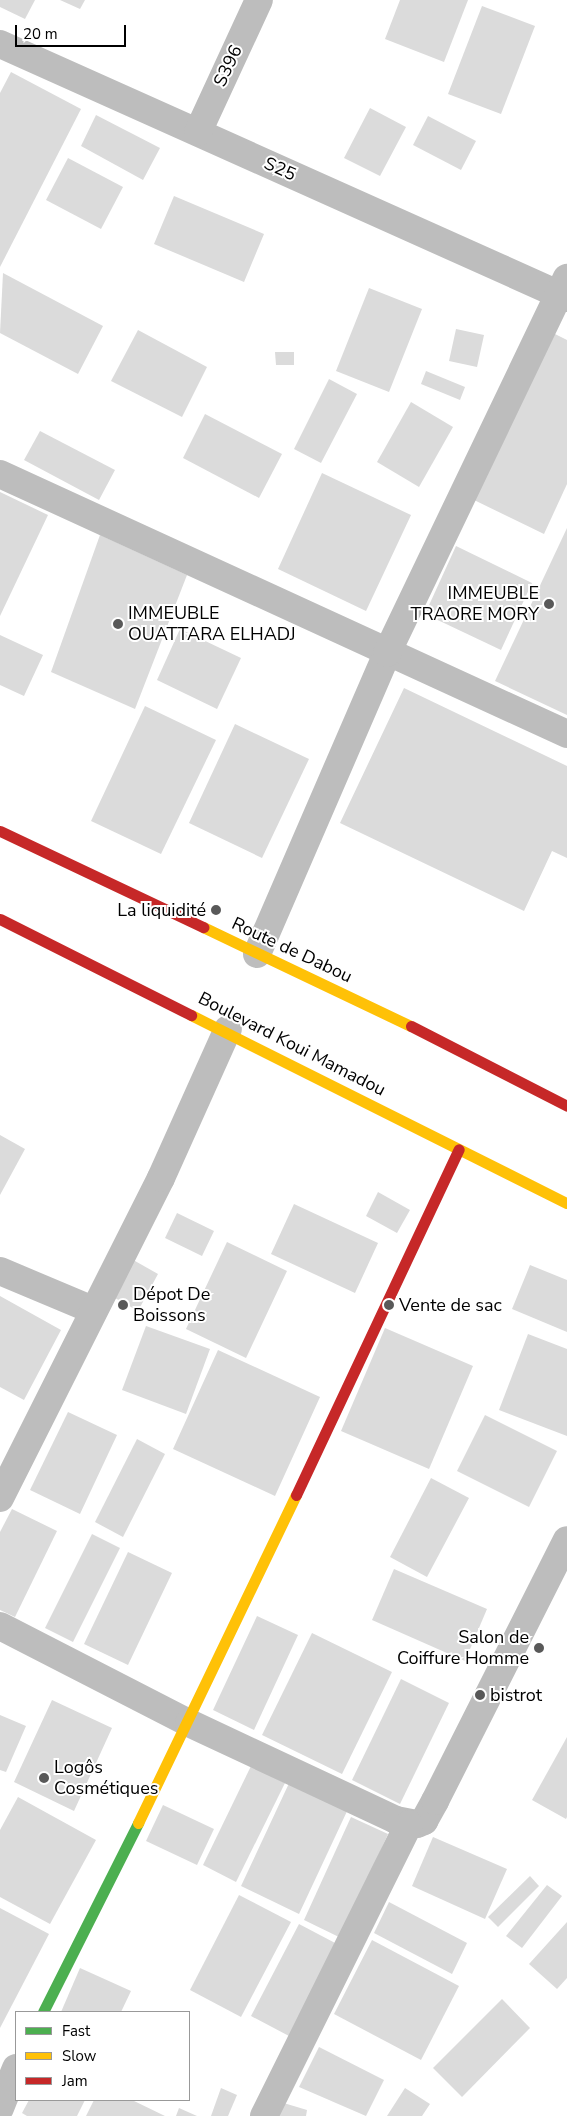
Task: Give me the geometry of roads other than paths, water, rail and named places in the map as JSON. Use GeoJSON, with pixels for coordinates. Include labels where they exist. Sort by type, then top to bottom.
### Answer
{"type":"FeatureCollection","features":[{"type":"Feature","properties":{"kind":"main road","name":"Route de Dabou"},"geometry":{"type":"LineString","coordinates":[[0,831],[257,954],[367,1004],[567,1106]]}},
{"type":"Feature","properties":{"kind":"main road","name":"Boulevard Koui Mamadou"},"geometry":{"type":"LineString","coordinates":[[0,919],[228,1029],[567,1203]]}},
{"type":"Feature","properties":{"kind":"main road"},"geometry":{"type":"LineString","coordinates":[[44,2011],[188,1723],[459,1149]]}},
{"type":"Feature","properties":{"kind":"street","name":"S396"},"geometry":{"type":"LineString","coordinates":[[198,132],[259,0]]}},
{"type":"Feature","properties":{"kind":"street","name":"S25"},"geometry":{"type":"LineString","coordinates":[[0,44],[565,291]]}},
{"type":"Feature","properties":{"kind":"street"},"geometry":{"type":"LineString","coordinates":[[257,954],[387,653],[565,291]]}},
{"type":"Feature","properties":{"kind":"street"},"geometry":{"type":"LineString","coordinates":[[0,474],[567,734]]}},
{"type":"Feature","properties":{"kind":"street"},"geometry":{"type":"LineString","coordinates":[[0,1498],[161,1178],[228,1029]]}},
{"type":"Feature","properties":{"kind":"street"},"geometry":{"type":"LineString","coordinates":[[0,1271],[93,1310]]}},
{"type":"Feature","properties":{"kind":"street"},"geometry":{"type":"LineString","coordinates":[[0,1626],[188,1723],[409,1824],[424,1821],[567,1540]]}},
{"type":"Feature","properties":{"kind":"street"},"geometry":{"type":"LineString","coordinates":[[264,2116],[409,1824]]}},
{"type":"Feature","properties":{"kind":"street"},"geometry":{"type":"LineString","coordinates":[[0,2108],[15,2070]]}},
{"type":"Feature","properties":{"kind":"place","name":"IMMEUBLE TRAORE MORY"},"geometry":{"type":"Point","coordinates":[549,604]}},
{"type":"Feature","properties":{"kind":"place","name":"IMMEUBLE OUATTARA ELHADJ"},"geometry":{"type":"Point","coordinates":[118,624]}},
{"type":"Feature","properties":{"kind":"place","name":"La liquidité"},"geometry":{"type":"Point","coordinates":[216,910]}},
{"type":"Feature","properties":{"kind":"place","name":"Dépot De Boissons"},"geometry":{"type":"Point","coordinates":[123,1305]}},
{"type":"Feature","properties":{"kind":"place","name":"Vente de sac"},"geometry":{"type":"Point","coordinates":[389,1305]}},
{"type":"Feature","properties":{"kind":"place","name":"Salon de Coiffure Homme"},"geometry":{"type":"Point","coordinates":[539,1648]}},
{"type":"Feature","properties":{"kind":"place","name":"bistrot"},"geometry":{"type":"Point","coordinates":[480,1695]}},
{"type":"Feature","properties":{"kind":"place","name":"Logôs Cosmétiques"},"geometry":{"type":"Point","coordinates":[44,1778]}}]}
